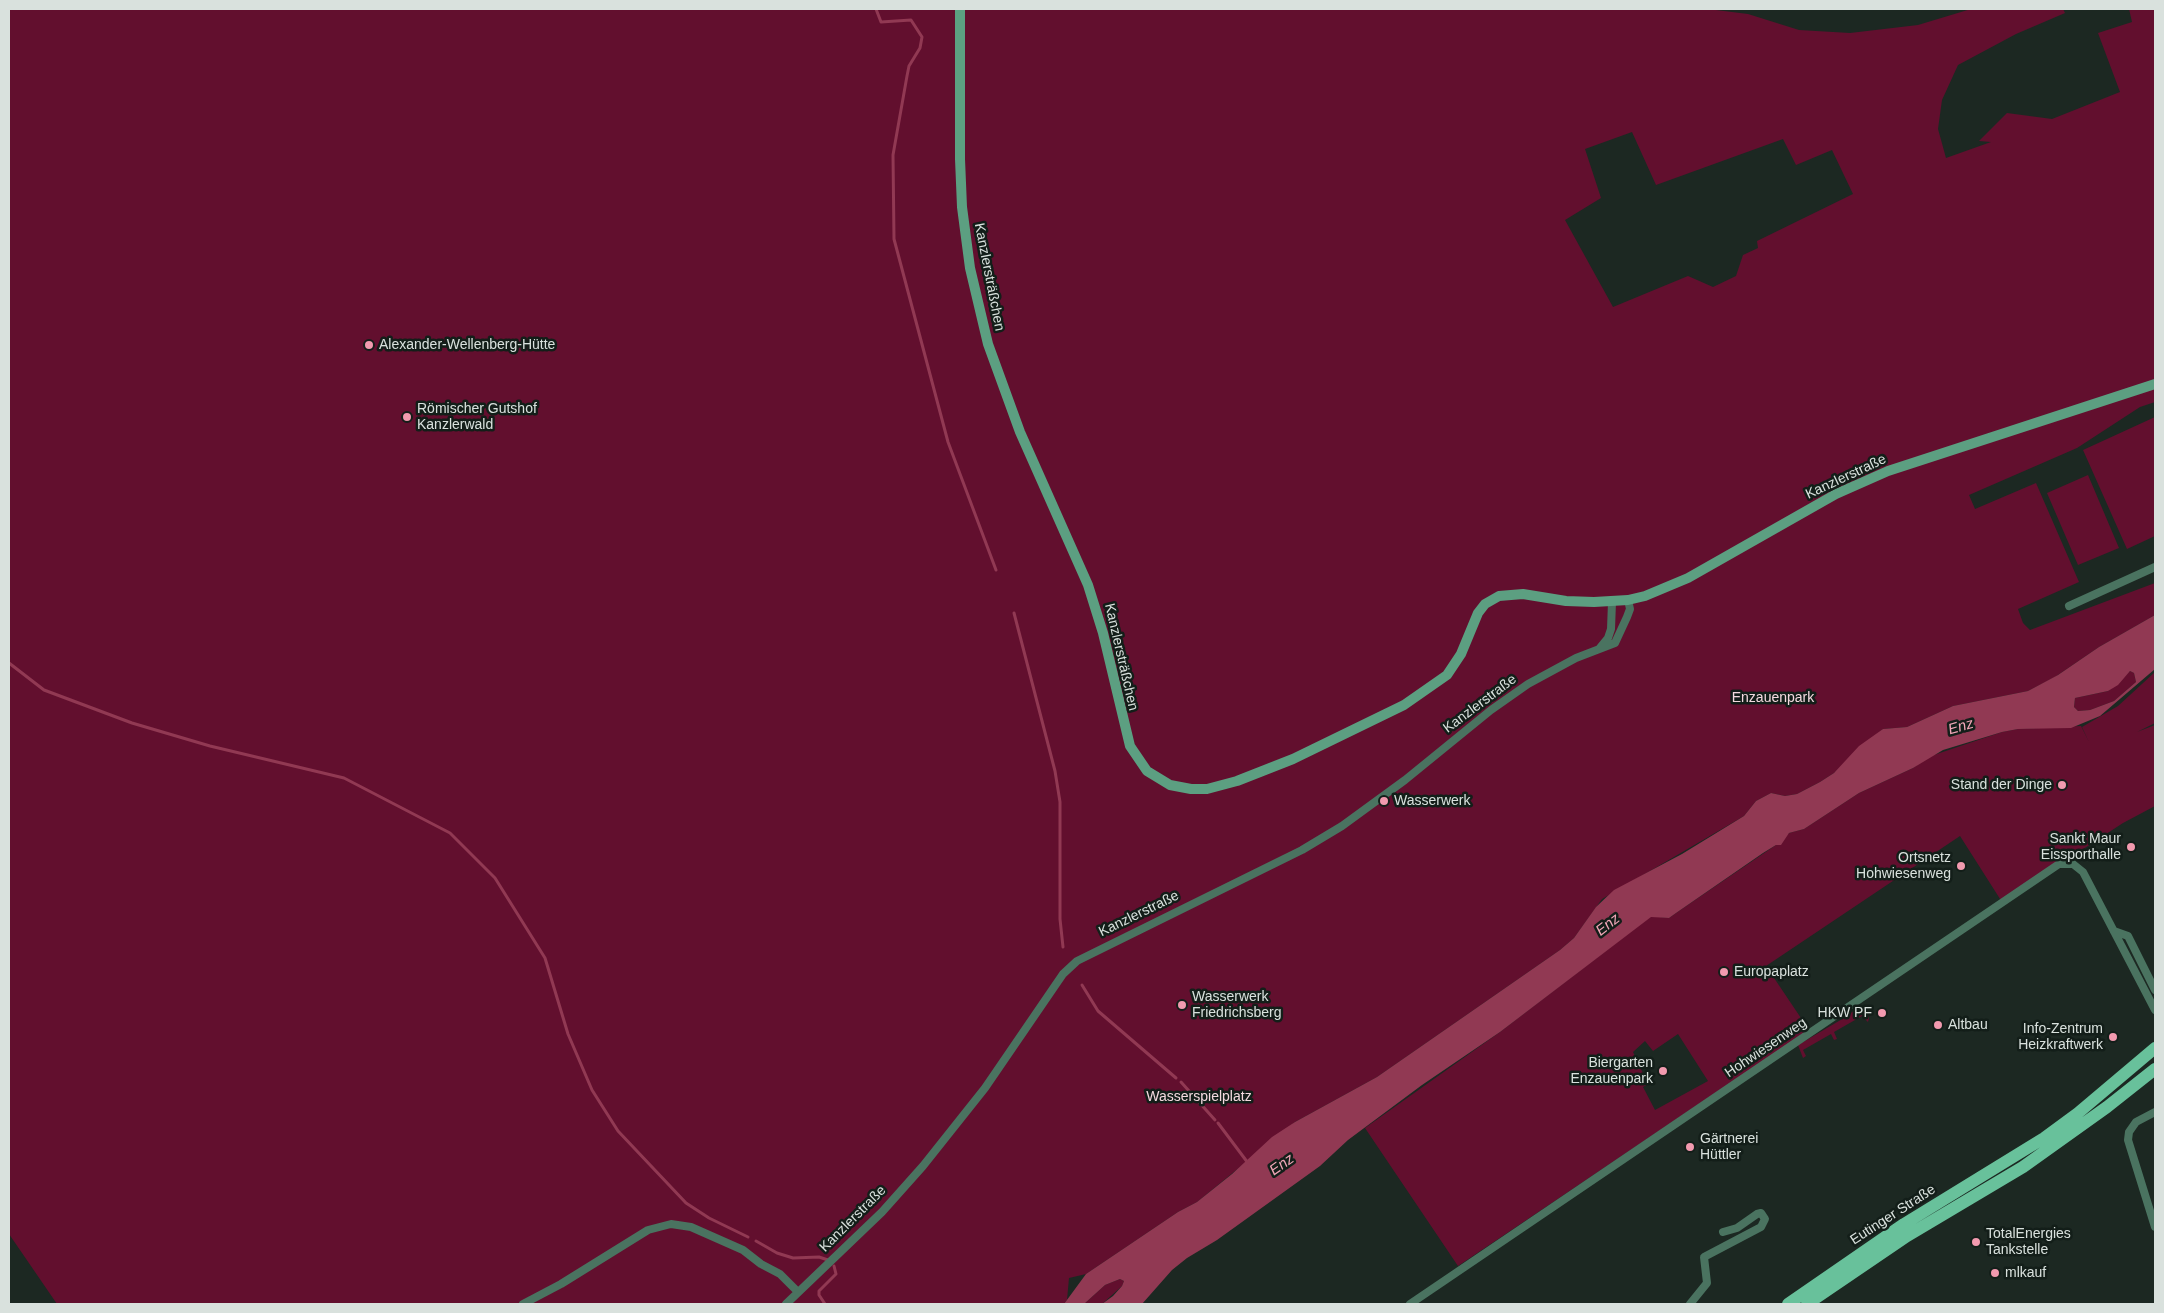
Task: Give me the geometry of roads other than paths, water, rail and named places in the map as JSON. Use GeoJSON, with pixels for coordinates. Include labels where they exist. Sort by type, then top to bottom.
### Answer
{"type":"FeatureCollection","features":[{"type":"Feature","properties":{"kind":"main road","name":"Kanzlersträßchen"},"geometry":{"type":"LineString","coordinates":[[960,9],[961,191],[967,249],[978,308],[1001,385],[1088,586],[1103,633],[1125,733],[1136,758],[1147,771],[1161,780],[1180,788],[1220,786],[1293,759],[1352,732],[1404,705],[1446,675],[1461,654],[1478,613],[1485,604],[1499,596],[1514,593],[1566,601],[1612,602],[1628,600]]}},
{"type":"Feature","properties":{"kind":"main road","name":"Kanzlerstraße"},"geometry":{"type":"LineString","coordinates":[[1628,600],[1664,589],[1688,578],[1812,507],[1881,474],[1929,456],[2155,384]]}},
{"type":"Feature","properties":{"kind":"main road","name":"Eutinger Straße"},"geometry":{"type":"LineString","coordinates":[[1788,1304],[1904,1224],[2020,1161],[2155,1048]]}},
{"type":"Feature","properties":{"kind":"main road","name":"Eutinger Straße"},"geometry":{"type":"LineString","coordinates":[[1807,1304],[2020,1161],[2107,1108],[2155,1069]]}},
{"type":"Feature","properties":{"kind":"street"},"geometry":{"type":"LineString","coordinates":[[2069,606],[2155,567]]}},
{"type":"Feature","properties":{"kind":"street","name":"Kanzlerstraße"},"geometry":{"type":"LineString","coordinates":[[786,1304],[882,1212],[923,1166],[985,1088],[1063,974],[1077,961],[1302,850],[1342,826],[1404,780],[1491,710],[1528,684],[1576,658],[1616,643],[1630,610],[1628,600]]}},
{"type":"Feature","properties":{"kind":"street","name":"Kanzlerstraße"},"geometry":{"type":"LineString","coordinates":[[1593,652],[1602,647],[1608,638],[1612,623],[1612,602]]}},
{"type":"Feature","properties":{"kind":"street","name":"Hohwiesenweg"},"geometry":{"type":"LineString","coordinates":[[1410,1304],[2059,864],[2073,864],[2083,872],[2155,1010]]}},
{"type":"Feature","properties":{"kind":"street","name":"Hohwiesenweg"},"geometry":{"type":"LineString","coordinates":[[2114,931],[2128,936],[2155,990]]}},
{"type":"Feature","properties":{"kind":"street"},"geometry":{"type":"LineString","coordinates":[[2155,1112],[2136,1122],[2129,1132],[2128,1140],[2155,1227]]}},
{"type":"Feature","properties":{"kind":"street"},"geometry":{"type":"LineString","coordinates":[[1690,1304],[1707,1283],[1704,1257],[1761,1227],[1765,1219],[1761,1213],[1757,1214],[1737,1228],[1723,1232]]}},
{"type":"Feature","properties":{"kind":"street"},"geometry":{"type":"LineString","coordinates":[[523,1304],[562,1284],[648,1230],[671,1224],[691,1227],[743,1250],[761,1264],[780,1274],[798,1292]]}},
{"type":"Feature","properties":{"kind":"water","name":"Enz"},"geometry":{"type":"Polygon","coordinates":[[[2155,615],[2155,669],[2100,716],[2071,728],[2018,729],[1943,750],[1913,768],[1859,793],[1804,829],[1789,833],[1781,845],[1776,845],[1763,853],[1669,918],[1651,917],[1500,1032],[1422,1085],[1348,1140],[1320,1166],[1217,1240],[1187,1258],[1172,1270],[1142,1304],[1102,1304],[1122,1286],[1124,1281],[1120,1279],[1105,1285],[1084,1304],[1064,1304],[1086,1274],[1178,1212],[1197,1202],[1232,1174],[1272,1137],[1295,1122],[1377,1077],[1560,950],[1574,938],[1596,907],[1614,890],[1682,854],[1744,816],[1756,801],[1771,793],[1785,796],[1797,794],[1820,782],[1834,773],[1859,746],[1883,729],[1907,727],[1953,706],[2028,691],[2058,675],[2099,647],[2155,615]],[[2130,671],[2118,685],[2108,691],[2075,698],[2074,707],[2078,711],[2090,710],[2114,701],[2136,682],[2134,673],[2130,671]]]}},
{"type":"Feature","properties":{"kind":"waterway"},"geometry":{"type":"LineString","coordinates":[[876,9],[881,22],[911,20],[922,37],[920,48],[909,66],[893,155],[894,239],[948,442],[996,570]]}},
{"type":"Feature","properties":{"kind":"waterway"},"geometry":{"type":"LineString","coordinates":[[1014,613],[1055,771],[1060,802],[1060,919],[1063,947]]}},
{"type":"Feature","properties":{"kind":"waterway"},"geometry":{"type":"LineString","coordinates":[[9,663],[44,690],[132,723],[210,746],[344,778],[450,833],[495,878],[545,958],[568,1034],[592,1090],[618,1131],[686,1203],[709,1218],[748,1237]]}},
{"type":"Feature","properties":{"kind":"waterway"},"geometry":{"type":"LineString","coordinates":[[1082,985],[1098,1011],[1176,1078]]}},
{"type":"Feature","properties":{"kind":"waterway"},"geometry":{"type":"LineString","coordinates":[[1181,1082],[1215,1120]]}},
{"type":"Feature","properties":{"kind":"waterway"},"geometry":{"type":"LineString","coordinates":[[1218,1123],[1248,1163]]}},
{"type":"Feature","properties":{"kind":"waterway"},"geometry":{"type":"LineString","coordinates":[[756,1241],[777,1253],[793,1258],[819,1257],[828,1260]]}},
{"type":"Feature","properties":{"kind":"waterway"},"geometry":{"type":"LineString","coordinates":[[825,1304],[819,1295],[819,1291],[836,1274],[834,1266]]}},
{"type":"Feature","properties":{"kind":"place","name":"Alexander-Wellenberg-Hütte"},"geometry":{"type":"Point","coordinates":[369,345]}},
{"type":"Feature","properties":{"kind":"place","name":"Römischer Gutshof Kanzlerwald"},"geometry":{"type":"Point","coordinates":[407,417]}},
{"type":"Feature","properties":{"kind":"place","name":"Stand der Dinge"},"geometry":{"type":"Point","coordinates":[2062,785]}},
{"type":"Feature","properties":{"kind":"place","name":"Wasserwerk"},"geometry":{"type":"Point","coordinates":[1384,801]}},
{"type":"Feature","properties":{"kind":"place","name":"Sankt Maur Eissporthalle"},"geometry":{"type":"Point","coordinates":[2131,847]}},
{"type":"Feature","properties":{"kind":"place","name":"Ortsnetz Hohwiesenweg"},"geometry":{"type":"Point","coordinates":[1961,866]}},
{"type":"Feature","properties":{"kind":"place","name":"Europaplatz"},"geometry":{"type":"Point","coordinates":[1724,972]}},
{"type":"Feature","properties":{"kind":"place","name":"Wasserwerk Friedrichsberg"},"geometry":{"type":"Point","coordinates":[1182,1005]}},
{"type":"Feature","properties":{"kind":"place","name":"HKW PF"},"geometry":{"type":"Point","coordinates":[1882,1013]}},
{"type":"Feature","properties":{"kind":"place","name":"Altbau"},"geometry":{"type":"Point","coordinates":[1938,1025]}},
{"type":"Feature","properties":{"kind":"place","name":"Info-Zentrum Heizkraftwerk"},"geometry":{"type":"Point","coordinates":[2113,1037]}},
{"type":"Feature","properties":{"kind":"place","name":"Biergarten Enzauenpark"},"geometry":{"type":"Point","coordinates":[1663,1071]}},
{"type":"Feature","properties":{"kind":"place","name":"Gärtnerei Hüttler"},"geometry":{"type":"Point","coordinates":[1690,1147]}},
{"type":"Feature","properties":{"kind":"place","name":"TotalEnergies Tankstelle"},"geometry":{"type":"Point","coordinates":[1976,1242]}},
{"type":"Feature","properties":{"kind":"place","name":"mlkauf"},"geometry":{"type":"Point","coordinates":[1995,1273]}},
{"type":"Feature","properties":{"kind":"park label","name":"Enzauenpark"},"geometry":{"type":"Point","coordinates":[1773,698]}},
{"type":"Feature","properties":{"kind":"park label","name":"Wasserspielplatz"},"geometry":{"type":"Point","coordinates":[1199,1097]}}]}
